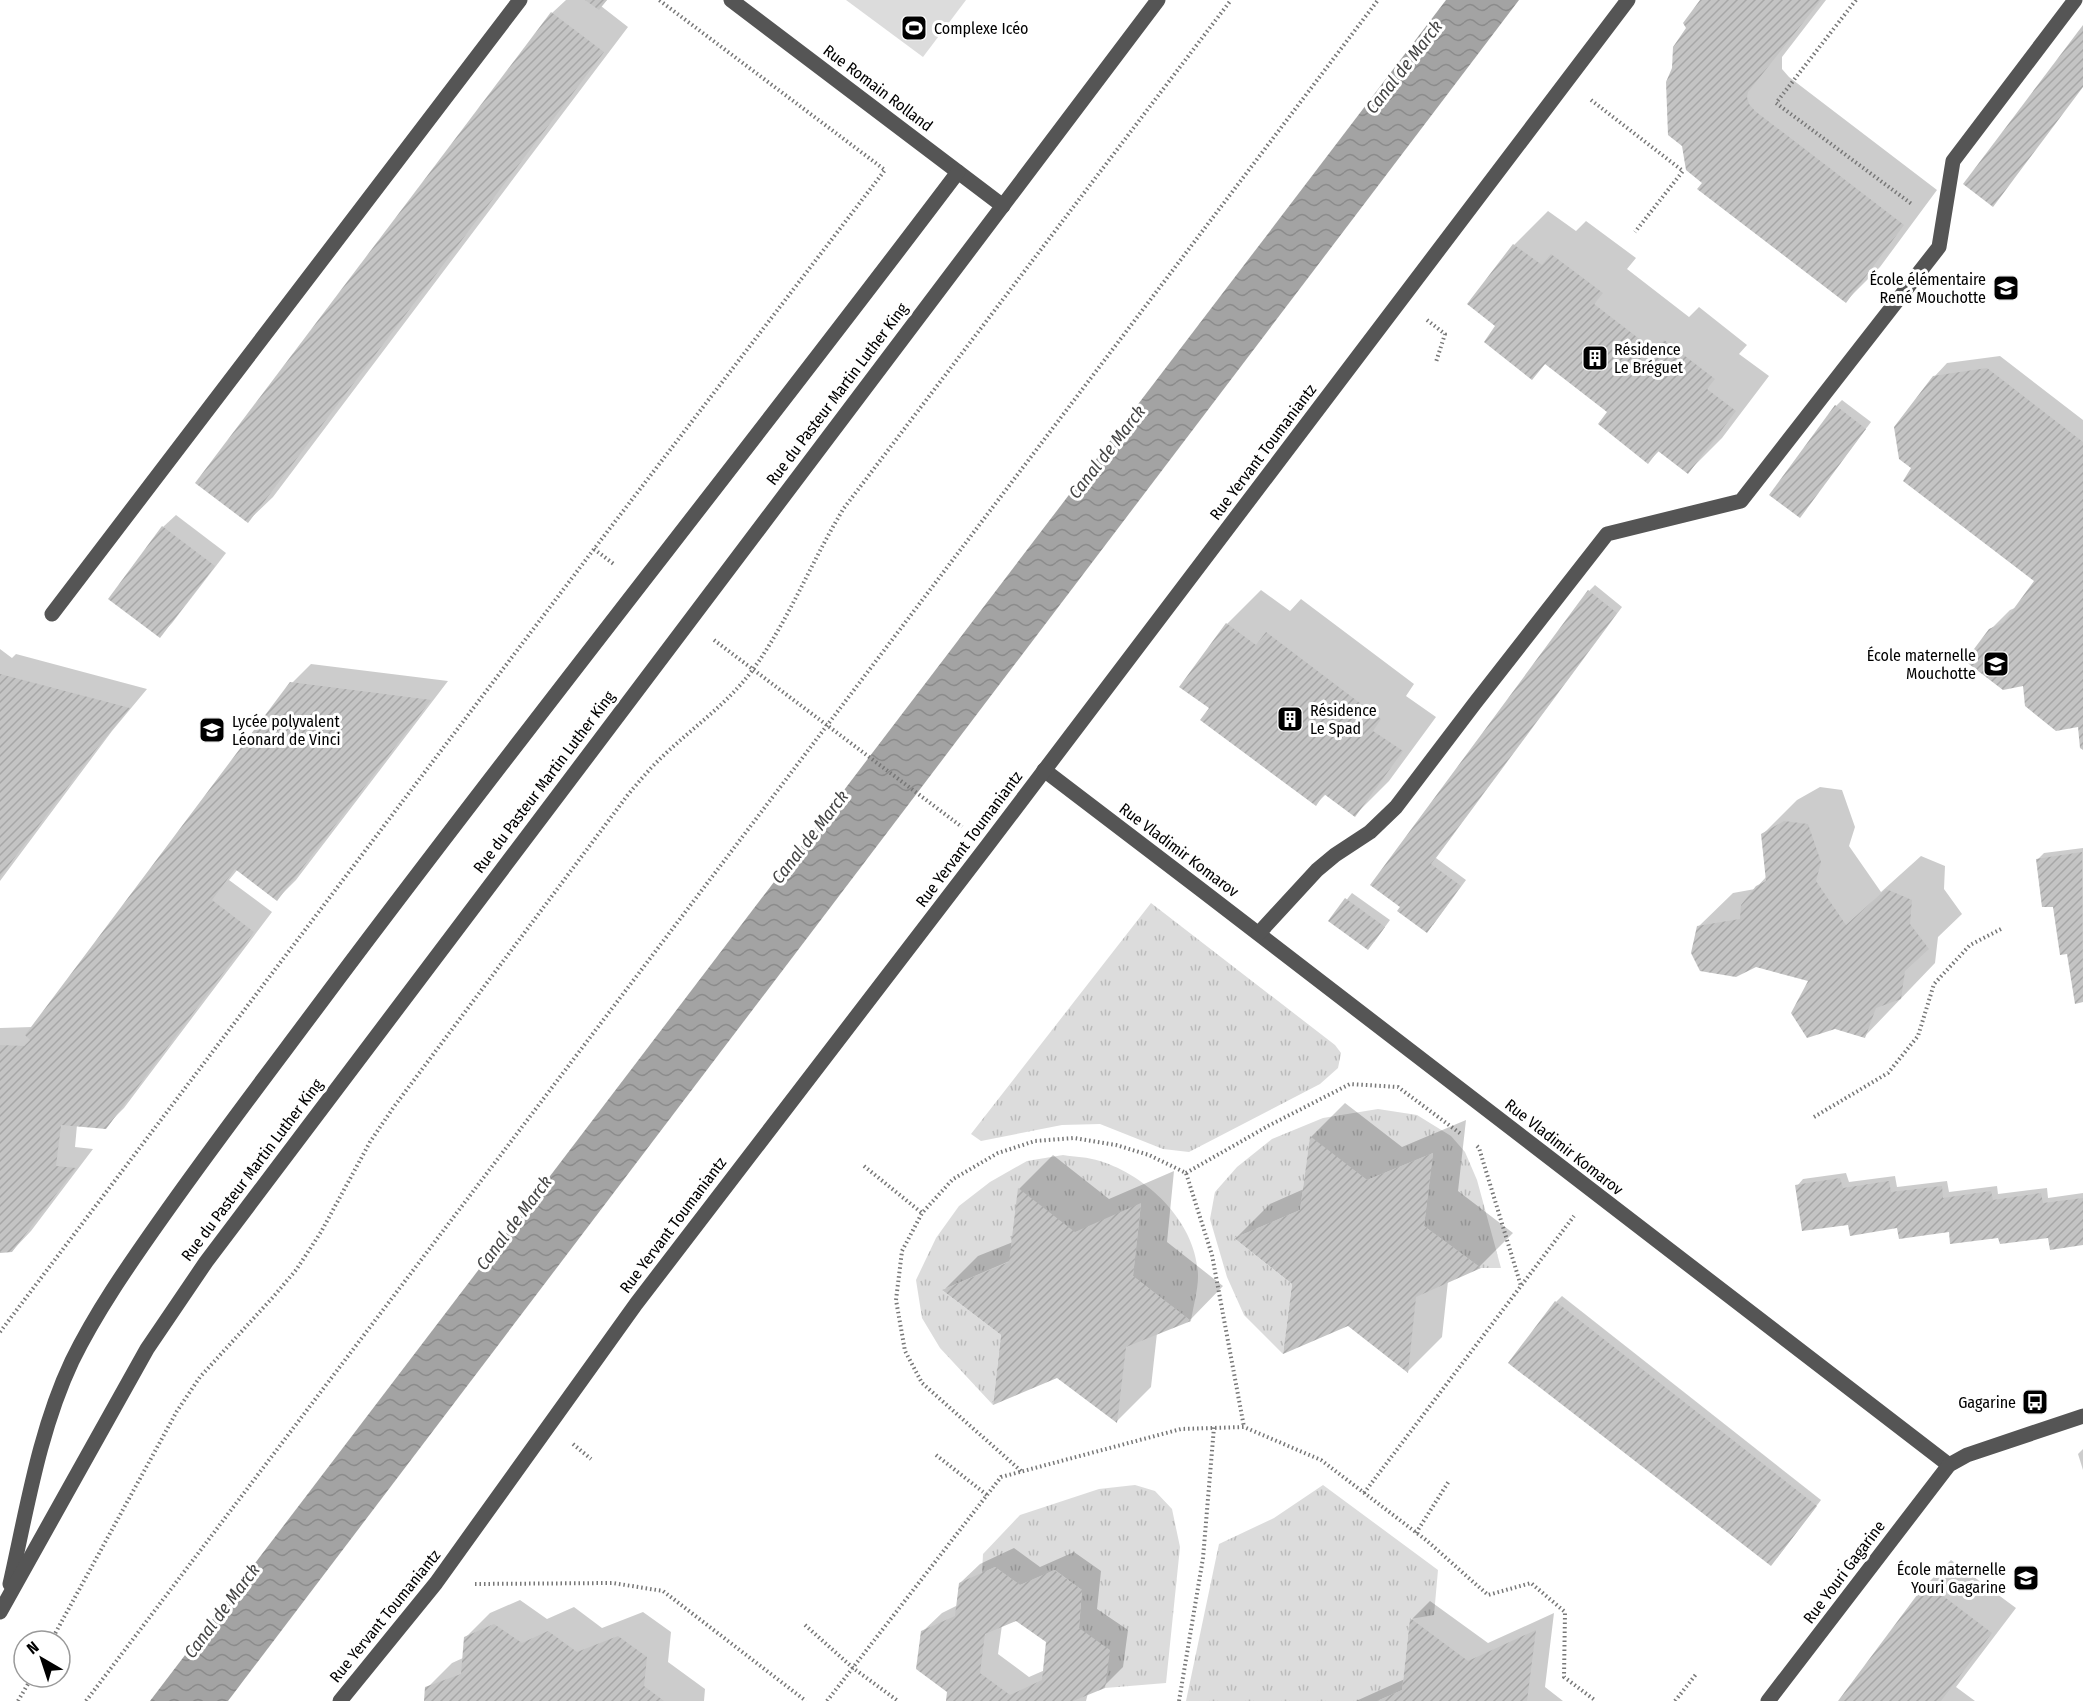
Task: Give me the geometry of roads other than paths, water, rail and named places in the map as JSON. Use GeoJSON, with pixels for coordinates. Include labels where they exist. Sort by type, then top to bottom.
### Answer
{"type":"FeatureCollection","features":[{"type":"Feature","properties":{"kind":"street"},"geometry":{"type":"LineString","coordinates":[[51,614],[520,0]]}},
{"type":"Feature","properties":{"kind":"street","name":"Rue Romain Rolland"},"geometry":{"type":"LineString","coordinates":[[731,0],[1003,206]]}},
{"type":"Feature","properties":{"kind":"street","name":"Rue du Pasteur Martin Luther King"},"geometry":{"type":"LineString","coordinates":[[3,1606],[147,1349],[206,1262],[1158,0]]}},
{"type":"Feature","properties":{"kind":"street","name":"Rue Yervant Toumaniantz"},"geometry":{"type":"LineString","coordinates":[[340,1701],[436,1583],[636,1304],[1628,0]]}},
{"type":"Feature","properties":{"kind":"street"},"geometry":{"type":"LineString","coordinates":[[1259,933],[1317,870],[1370,832],[1396,807],[1607,534],[1741,501],[1939,247],[1953,161],[2075,0]]}},
{"type":"Feature","properties":{"kind":"street"},"geometry":{"type":"LineString","coordinates":[[3,1606],[41,1445],[54,1405],[94,1320],[126,1270],[181,1190],[388,913],[867,294],[958,172]]}},
{"type":"Feature","properties":{"kind":"street","name":"Rue Vladimir Komarov"},"geometry":{"type":"LineString","coordinates":[[1044,770],[1949,1465]]}},
{"type":"Feature","properties":{"kind":"street"},"geometry":{"type":"LineString","coordinates":[[1949,1465],[1967,1455],[2083,1416]]}},
{"type":"Feature","properties":{"kind":"street","name":"Rue Youri Gagarine"},"geometry":{"type":"LineString","coordinates":[[1768,1701],[1949,1465]]}},
{"type":"Feature","properties":{"kind":"water","name":"Canal de Marck"},"geometry":{"type":"Polygon","coordinates":[[[1446,0],[1519,0],[228,1701],[150,1701],[1446,0]]]}},
{"type":"Feature","properties":{"kind":"place","name":"Complexe Icéo"},"geometry":{"type":"Point","coordinates":[914,28]}},
{"type":"Feature","properties":{"kind":"place","name":"École élémentaire René Mouchotte"},"geometry":{"type":"Point","coordinates":[2006,288]}},
{"type":"Feature","properties":{"kind":"place","name":"Résidence Le Bréguet"},"geometry":{"type":"Point","coordinates":[1595,358]}},
{"type":"Feature","properties":{"kind":"place","name":"École maternelle Mouchotte"},"geometry":{"type":"Point","coordinates":[1996,664]}},
{"type":"Feature","properties":{"kind":"place","name":"Résidence Le Spad"},"geometry":{"type":"Point","coordinates":[1290,719]}},
{"type":"Feature","properties":{"kind":"place","name":"Lycée polyvalent Léonard de Vinci"},"geometry":{"type":"Point","coordinates":[212,730]}},
{"type":"Feature","properties":{"kind":"place","name":"Gagarine"},"geometry":{"type":"Point","coordinates":[2035,1402]}},
{"type":"Feature","properties":{"kind":"place","name":"École maternelle Youri Gagarine"},"geometry":{"type":"Point","coordinates":[2026,1578]}}]}
